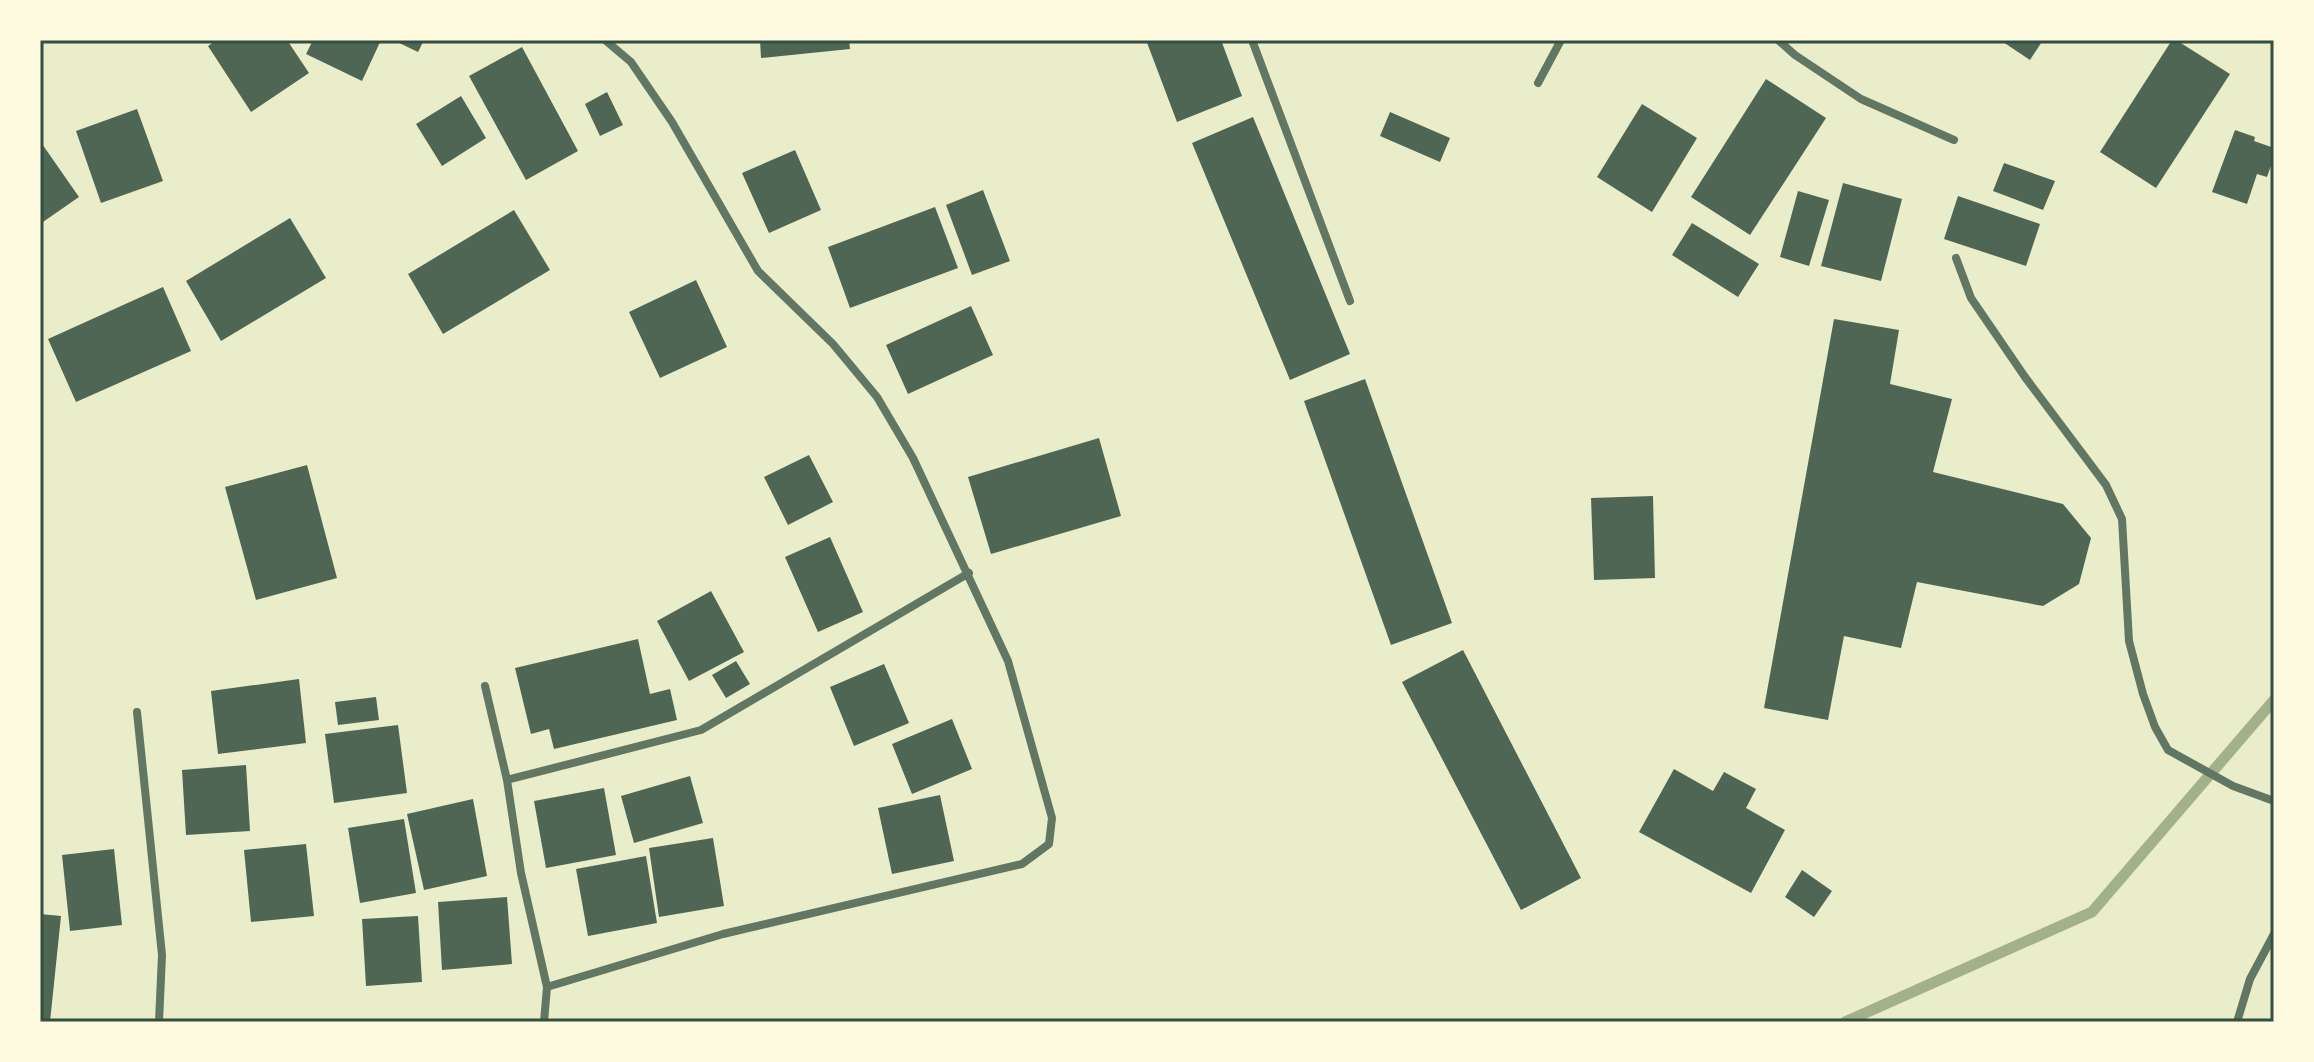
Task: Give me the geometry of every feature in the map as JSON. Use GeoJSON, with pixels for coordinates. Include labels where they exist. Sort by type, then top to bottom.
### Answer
{"type":"FeatureCollection","features":[{"type":"Feature","properties":{"kind":"street"},"geometry":{"type":"LineString","coordinates":[[547,987],[723,934],[1022,864],[1049,844],[1052,818],[1008,661],[913,458],[877,397],[833,344],[758,271],[672,122],[631,62],[605,40]]}},
{"type":"Feature","properties":{"kind":"street"},"geometry":{"type":"LineString","coordinates":[[1252,40],[1350,301]]}},
{"type":"Feature","properties":{"kind":"street"},"geometry":{"type":"LineString","coordinates":[[1538,83],[1561,40]]}},
{"type":"Feature","properties":{"kind":"street"},"geometry":{"type":"LineString","coordinates":[[1778,40],[1861,99],[1954,140]]}},
{"type":"Feature","properties":{"kind":"street"},"geometry":{"type":"LineString","coordinates":[[1956,258],[1971,298],[2025,377],[2106,485],[2122,519],[2129,641],[2143,694],[2155,727],[2168,750],[2233,786],[2274,801]]}},
{"type":"Feature","properties":{"kind":"street"},"geometry":{"type":"LineString","coordinates":[[507,780],[701,730],[969,573]]}},
{"type":"Feature","properties":{"kind":"street"},"geometry":{"type":"LineString","coordinates":[[485,686],[507,780],[521,873],[547,987],[544,1022]]}},
{"type":"Feature","properties":{"kind":"street"},"geometry":{"type":"LineString","coordinates":[[137,712],[162,955],[159,1022]]}},
{"type":"Feature","properties":{"kind":"street"},"geometry":{"type":"LineString","coordinates":[[2237,1022],[2250,979],[2274,934]]}},
{"type":"Feature","properties":{"kind":"building"},"geometry":{"type":"Polygon","coordinates":[[[217,40],[287,40],[309,73],[251,112],[208,46],[217,40]]]}},
{"type":"Feature","properties":{"kind":"building"},"geometry":{"type":"Polygon","coordinates":[[[313,40],[381,40],[362,81],[306,54],[313,40]]]}},
{"type":"Feature","properties":{"kind":"building"},"geometry":{"type":"Polygon","coordinates":[[[393,40],[424,40],[418,52],[393,40]]]}},
{"type":"Feature","properties":{"kind":"building"},"geometry":{"type":"Polygon","coordinates":[[[760,40],[849,40],[850,49],[761,58],[760,40]]]}},
{"type":"Feature","properties":{"kind":"building"},"geometry":{"type":"Polygon","coordinates":[[[1146,40],[1221,40],[1242,96],[1177,122],[1146,40]]]}},
{"type":"Feature","properties":{"kind":"building"},"geometry":{"type":"Polygon","coordinates":[[[2000,40],[2043,40],[2030,60],[2000,40]]]}},
{"type":"Feature","properties":{"kind":"building"},"geometry":{"type":"Polygon","coordinates":[[[2172,40],[2230,74],[2156,188],[2100,152],[2172,40]]]}},
{"type":"Feature","properties":{"kind":"building"},"geometry":{"type":"Polygon","coordinates":[[[522,47],[578,151],[526,180],[469,76],[522,47]]]}},
{"type":"Feature","properties":{"kind":"building"},"geometry":{"type":"Polygon","coordinates":[[[1766,79],[1826,118],[1750,235],[1691,197],[1766,79]]]}},
{"type":"Feature","properties":{"kind":"building"},"geometry":{"type":"Polygon","coordinates":[[[607,92],[623,125],[600,136],[585,104],[607,92]]]}},
{"type":"Feature","properties":{"kind":"building"},"geometry":{"type":"Polygon","coordinates":[[[461,96],[486,138],[442,166],[416,124],[461,96]]]}},
{"type":"Feature","properties":{"kind":"building"},"geometry":{"type":"Polygon","coordinates":[[[1642,104],[1697,138],[1652,212],[1597,177],[1642,104]]]}},
{"type":"Feature","properties":{"kind":"building"},"geometry":{"type":"Polygon","coordinates":[[[137,109],[163,181],[101,203],[76,131],[137,109]]]}},
{"type":"Feature","properties":{"kind":"building"},"geometry":{"type":"Polygon","coordinates":[[[1390,112],[1450,138],[1440,162],[1380,136],[1390,112]]]}},
{"type":"Feature","properties":{"kind":"building"},"geometry":{"type":"Polygon","coordinates":[[[1253,117],[1350,354],[1290,380],[1192,143],[1253,117]]]}},
{"type":"Feature","properties":{"kind":"building"},"geometry":{"type":"Polygon","coordinates":[[[2235,130],[2274,148],[2267,177],[2257,174],[2247,204],[2212,192],[2235,130]]]}},
{"type":"Feature","properties":{"kind":"building"},"geometry":{"type":"Polygon","coordinates":[[[40,141],[79,197],[40,224],[40,141]]]}},
{"type":"Feature","properties":{"kind":"building"},"geometry":{"type":"Polygon","coordinates":[[[795,150],[821,210],[769,233],[742,173],[795,150]]]}},
{"type":"Feature","properties":{"kind":"building"},"geometry":{"type":"Polygon","coordinates":[[[2004,163],[2055,181],[2043,210],[1993,191],[2004,163]]]}},
{"type":"Feature","properties":{"kind":"building"},"geometry":{"type":"Polygon","coordinates":[[[1843,183],[1902,199],[1881,281],[1821,266],[1843,183]]]}},
{"type":"Feature","properties":{"kind":"building"},"geometry":{"type":"Polygon","coordinates":[[[983,190],[1010,261],[972,275],[946,205],[983,190]]]}},
{"type":"Feature","properties":{"kind":"building"},"geometry":{"type":"Polygon","coordinates":[[[1798,191],[1829,200],[1809,266],[1780,257],[1798,191]]]}},
{"type":"Feature","properties":{"kind":"building"},"geometry":{"type":"Polygon","coordinates":[[[1958,196],[2040,224],[2026,266],[1944,239],[1958,196]]]}},
{"type":"Feature","properties":{"kind":"building"},"geometry":{"type":"Polygon","coordinates":[[[935,207],[958,268],[850,308],[828,247],[935,207]]]}},
{"type":"Feature","properties":{"kind":"building"},"geometry":{"type":"Polygon","coordinates":[[[514,210],[550,270],[443,334],[408,274],[514,210]]]}},
{"type":"Feature","properties":{"kind":"building"},"geometry":{"type":"Polygon","coordinates":[[[290,218],[326,278],[221,341],[186,281],[290,218]]]}},
{"type":"Feature","properties":{"kind":"building"},"geometry":{"type":"Polygon","coordinates":[[[1692,223],[1759,264],[1738,297],[1672,255],[1692,223]]]}},
{"type":"Feature","properties":{"kind":"building"},"geometry":{"type":"Polygon","coordinates":[[[696,280],[727,347],[660,378],[629,312],[696,280]]]}},
{"type":"Feature","properties":{"kind":"building"},"geometry":{"type":"Polygon","coordinates":[[[163,287],[191,351],[76,402],[48,339],[163,287]]]}},
{"type":"Feature","properties":{"kind":"building"},"geometry":{"type":"Polygon","coordinates":[[[971,306],[993,355],[908,394],[886,345],[971,306]]]}},
{"type":"Feature","properties":{"kind":"building"},"geometry":{"type":"Polygon","coordinates":[[[1834,319],[1899,330],[1890,384],[1952,399],[1933,472],[2063,504],[2091,538],[2079,584],[2043,606],[1917,582],[1901,648],[1844,636],[1828,720],[1764,708],[1834,319]]]}},
{"type":"Feature","properties":{"kind":"building"},"geometry":{"type":"Polygon","coordinates":[[[1365,379],[1452,623],[1391,645],[1304,401],[1365,379]]]}},
{"type":"Feature","properties":{"kind":"building"},"geometry":{"type":"Polygon","coordinates":[[[1099,438],[1121,516],[991,554],[968,477],[1099,438]]]}},
{"type":"Feature","properties":{"kind":"building"},"geometry":{"type":"Polygon","coordinates":[[[809,455],[833,502],[788,525],[764,477],[809,455]]]}},
{"type":"Feature","properties":{"kind":"building"},"geometry":{"type":"Polygon","coordinates":[[[307,465],[337,578],[256,600],[225,487],[307,465]]]}},
{"type":"Feature","properties":{"kind":"building"},"geometry":{"type":"Polygon","coordinates":[[[1653,496],[1655,578],[1594,580],[1591,498],[1653,496]]]}},
{"type":"Feature","properties":{"kind":"building"},"geometry":{"type":"Polygon","coordinates":[[[830,537],[863,612],[818,632],[785,557],[830,537]]]}},
{"type":"Feature","properties":{"kind":"building"},"geometry":{"type":"Polygon","coordinates":[[[711,591],[744,652],[689,681],[657,621],[711,591]]]}},
{"type":"Feature","properties":{"kind":"building"},"geometry":{"type":"Polygon","coordinates":[[[638,639],[650,694],[670,689],[677,720],[554,749],[549,729],[531,734],[515,668],[638,639]]]}},
{"type":"Feature","properties":{"kind":"building"},"geometry":{"type":"Polygon","coordinates":[[[1463,650],[1581,878],[1521,910],[1402,682],[1463,650]]]}},
{"type":"Feature","properties":{"kind":"building"},"geometry":{"type":"Polygon","coordinates":[[[736,661],[750,684],[726,698],[712,675],[736,661]]]}},
{"type":"Feature","properties":{"kind":"building"},"geometry":{"type":"Polygon","coordinates":[[[884,664],[909,723],[854,746],[830,687],[884,664]]]}},
{"type":"Feature","properties":{"kind":"building"},"geometry":{"type":"Polygon","coordinates":[[[299,679],[306,743],[218,754],[211,691],[299,679]]]}},
{"type":"Feature","properties":{"kind":"building"},"geometry":{"type":"Polygon","coordinates":[[[376,697],[379,720],[338,725],[335,702],[376,697]]]}},
{"type":"Feature","properties":{"kind":"building"},"geometry":{"type":"Polygon","coordinates":[[[952,719],[972,769],[912,794],[892,744],[952,719]]]}},
{"type":"Feature","properties":{"kind":"building"},"geometry":{"type":"Polygon","coordinates":[[[398,725],[407,793],[334,803],[325,734],[398,725]]]}},
{"type":"Feature","properties":{"kind":"building"},"geometry":{"type":"Polygon","coordinates":[[[246,765],[250,831],[186,835],[182,770],[246,765]]]}},
{"type":"Feature","properties":{"kind":"building"},"geometry":{"type":"Polygon","coordinates":[[[1674,769],[1713,791],[1724,772],[1756,789],[1746,808],[1785,830],[1751,893],[1639,832],[1674,769]]]}},
{"type":"Feature","properties":{"kind":"building"},"geometry":{"type":"Polygon","coordinates":[[[690,776],[703,823],[634,843],[621,796],[690,776]]]}},
{"type":"Feature","properties":{"kind":"building"},"geometry":{"type":"Polygon","coordinates":[[[604,788],[616,855],[546,868],[534,801],[604,788]]]}},
{"type":"Feature","properties":{"kind":"building"},"geometry":{"type":"Polygon","coordinates":[[[940,795],[954,861],[892,874],[878,808],[940,795]]]}},
{"type":"Feature","properties":{"kind":"building"},"geometry":{"type":"Polygon","coordinates":[[[473,799],[487,876],[424,890],[407,814],[473,799]]]}},
{"type":"Feature","properties":{"kind":"building"},"geometry":{"type":"Polygon","coordinates":[[[404,819],[416,893],[360,903],[348,828],[404,819]]]}},
{"type":"Feature","properties":{"kind":"building"},"geometry":{"type":"Polygon","coordinates":[[[713,838],[724,906],[659,917],[649,848],[713,838]]]}},
{"type":"Feature","properties":{"kind":"building"},"geometry":{"type":"Polygon","coordinates":[[[306,844],[314,916],[251,922],[244,850],[306,844]]]}},
{"type":"Feature","properties":{"kind":"building"},"geometry":{"type":"Polygon","coordinates":[[[114,849],[122,925],[70,931],[62,855],[114,849]]]}},
{"type":"Feature","properties":{"kind":"building"},"geometry":{"type":"Polygon","coordinates":[[[646,856],[657,923],[588,936],[576,869],[646,856]]]}},
{"type":"Feature","properties":{"kind":"building"},"geometry":{"type":"Polygon","coordinates":[[[1802,870],[1832,891],[1814,917],[1785,897],[1802,870]]]}},
{"type":"Feature","properties":{"kind":"building"},"geometry":{"type":"Polygon","coordinates":[[[507,897],[512,964],[442,970],[438,902],[507,897]]]}},
{"type":"Feature","properties":{"kind":"building"},"geometry":{"type":"Polygon","coordinates":[[[40,914],[61,916],[50,1022],[40,1022],[40,914]]]}},
{"type":"Feature","properties":{"kind":"building"},"geometry":{"type":"Polygon","coordinates":[[[418,916],[422,982],[366,986],[362,919],[418,916]]]}},
{"type":"Feature","properties":{"kind":"waterway"},"geometry":{"type":"LineString","coordinates":[[1845,1022],[2092,912],[2274,700]]}}]}
